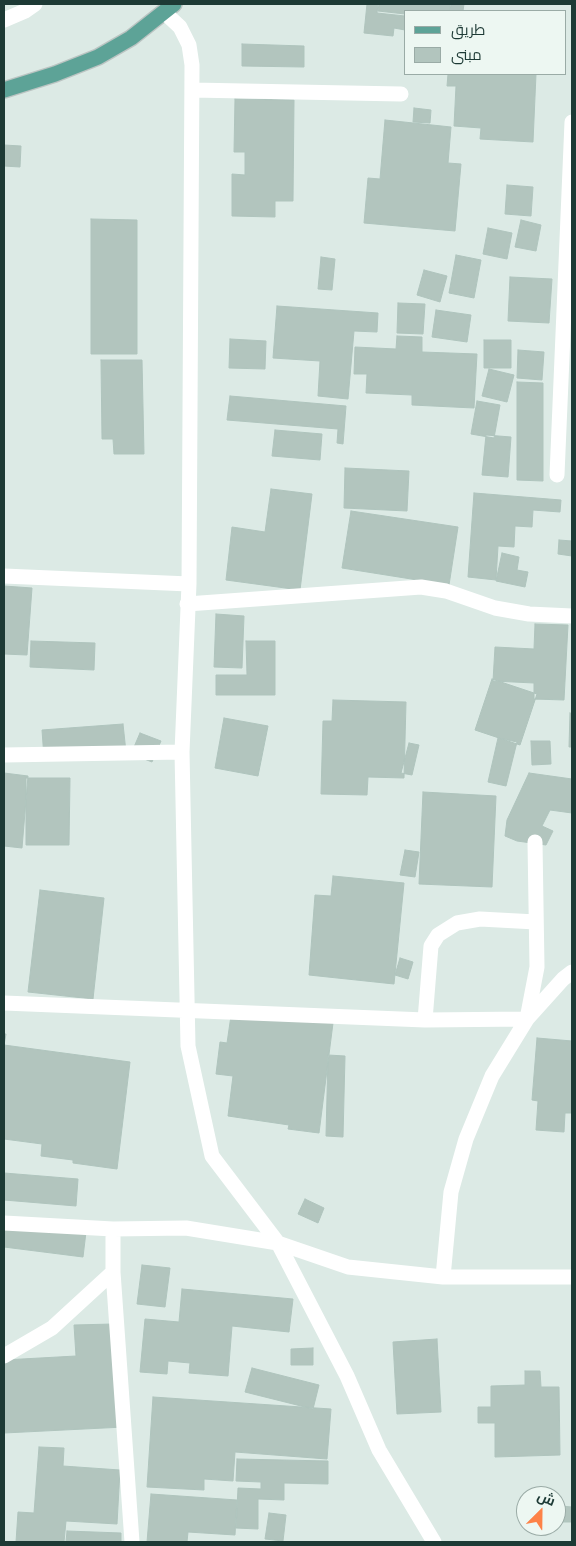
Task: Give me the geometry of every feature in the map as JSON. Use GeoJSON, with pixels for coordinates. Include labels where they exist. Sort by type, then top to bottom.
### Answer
{"type":"FeatureCollection","features":[{"type":"Feature","properties":{"kind":"main road"},"geometry":{"type":"LineString","coordinates":[[4,90],[55,74],[98,57],[131,38],[170,8]]}},
{"type":"Feature","properties":{"kind":"street"},"geometry":{"type":"LineString","coordinates":[[4,20],[25,11],[35,4]]}},
{"type":"Feature","properties":{"kind":"street"},"geometry":{"type":"LineString","coordinates":[[170,8],[189,45],[192,90],[189,584],[182,752],[188,1046],[212,1156],[278,1243],[347,1376],[379,1450],[434,1542]]}},
{"type":"Feature","properties":{"kind":"street"},"geometry":{"type":"LineString","coordinates":[[192,90],[400,94]]}},
{"type":"Feature","properties":{"kind":"street"},"geometry":{"type":"LineString","coordinates":[[557,475],[572,122]]}},
{"type":"Feature","properties":{"kind":"street"},"geometry":{"type":"LineString","coordinates":[[4,576],[189,584]]}},
{"type":"Feature","properties":{"kind":"street"},"geometry":{"type":"LineString","coordinates":[[187,604],[421,587],[446,592],[495,608],[529,614],[572,616]]}},
{"type":"Feature","properties":{"kind":"street"},"geometry":{"type":"LineString","coordinates":[[4,755],[182,752]]}},
{"type":"Feature","properties":{"kind":"street"},"geometry":{"type":"LineString","coordinates":[[527,1019],[537,967],[535,842]]}},
{"type":"Feature","properties":{"kind":"street"},"geometry":{"type":"LineString","coordinates":[[425,1020],[431,946],[438,935],[457,923],[480,920],[536,922]]}},
{"type":"Feature","properties":{"kind":"street"},"geometry":{"type":"LineString","coordinates":[[443,1277],[451,1192],[466,1139],[492,1076],[527,1019],[563,979],[572,972]]}},
{"type":"Feature","properties":{"kind":"street"},"geometry":{"type":"LineString","coordinates":[[4,1003],[425,1020],[527,1019]]}},
{"type":"Feature","properties":{"kind":"street"},"geometry":{"type":"LineString","coordinates":[[4,1223],[113,1228],[186,1228],[278,1243],[348,1267],[443,1277],[572,1277]]}},
{"type":"Feature","properties":{"kind":"street"},"geometry":{"type":"LineString","coordinates":[[113,1228],[112,1272],[132,1542]]}},
{"type":"Feature","properties":{"kind":"street"},"geometry":{"type":"LineString","coordinates":[[4,1356],[52,1328],[112,1272]]}},
{"type":"Feature","properties":{"kind":"building"},"geometry":{"type":"Polygon","coordinates":[[[367,4],[378,4],[377,13],[404,16],[404,30],[394,28],[393,36],[364,33],[367,4]]]}},
{"type":"Feature","properties":{"kind":"building"},"geometry":{"type":"Polygon","coordinates":[[[379,4],[451,4],[450,10],[404,10],[404,14],[378,11],[379,4]]]}},
{"type":"Feature","properties":{"kind":"building"},"geometry":{"type":"Polygon","coordinates":[[[450,4],[464,4],[463,10],[450,10],[450,4]]]}},
{"type":"Feature","properties":{"kind":"building"},"geometry":{"type":"Polygon","coordinates":[[[242,44],[304,46],[304,67],[242,66],[242,44]]]}},
{"type":"Feature","properties":{"kind":"building"},"geometry":{"type":"Polygon","coordinates":[[[448,75],[536,75],[533,142],[480,139],[481,128],[454,126],[456,86],[447,86],[448,75]]]}},
{"type":"Feature","properties":{"kind":"building"},"geometry":{"type":"Polygon","coordinates":[[[235,99],[294,100],[293,201],[275,201],[275,217],[232,216],[232,174],[245,175],[245,152],[234,152],[235,99]]]}},
{"type":"Feature","properties":{"kind":"building"},"geometry":{"type":"Polygon","coordinates":[[[414,108],[431,110],[430,123],[413,122],[414,108]]]}},
{"type":"Feature","properties":{"kind":"building"},"geometry":{"type":"Polygon","coordinates":[[[385,120],[451,127],[448,163],[461,164],[455,231],[364,223],[368,178],[380,179],[385,120]]]}},
{"type":"Feature","properties":{"kind":"building"},"geometry":{"type":"Polygon","coordinates":[[[4,145],[21,146],[20,167],[4,166],[4,145]]]}},
{"type":"Feature","properties":{"kind":"building"},"geometry":{"type":"Polygon","coordinates":[[[507,185],[533,187],[531,216],[505,214],[507,185]]]}},
{"type":"Feature","properties":{"kind":"building"},"geometry":{"type":"Polygon","coordinates":[[[91,219],[137,220],[137,354],[91,354],[91,219]]]}},
{"type":"Feature","properties":{"kind":"building"},"geometry":{"type":"Polygon","coordinates":[[[521,220],[541,225],[536,251],[515,247],[521,220]]]}},
{"type":"Feature","properties":{"kind":"building"},"geometry":{"type":"Polygon","coordinates":[[[488,228],[512,233],[507,259],[483,254],[488,228]]]}},
{"type":"Feature","properties":{"kind":"building"},"geometry":{"type":"Polygon","coordinates":[[[456,255],[481,260],[474,298],[449,293],[456,255]]]}},
{"type":"Feature","properties":{"kind":"building"},"geometry":{"type":"Polygon","coordinates":[[[321,257],[335,259],[332,290],[318,289],[321,257]]]}},
{"type":"Feature","properties":{"kind":"building"},"geometry":{"type":"Polygon","coordinates":[[[424,270],[447,276],[440,302],[417,295],[424,270]]]}},
{"type":"Feature","properties":{"kind":"building"},"geometry":{"type":"Polygon","coordinates":[[[510,277],[552,279],[549,323],[508,321],[510,277]]]}},
{"type":"Feature","properties":{"kind":"building"},"geometry":{"type":"Polygon","coordinates":[[[398,303],[425,304],[423,334],[397,333],[398,303]]]}},
{"type":"Feature","properties":{"kind":"building"},"geometry":{"type":"Polygon","coordinates":[[[277,306],[378,313],[377,332],[354,331],[348,399],[318,396],[320,361],[273,358],[277,306]]]}},
{"type":"Feature","properties":{"kind":"building"},"geometry":{"type":"Polygon","coordinates":[[[436,310],[471,315],[467,342],[432,337],[436,310]]]}},
{"type":"Feature","properties":{"kind":"building"},"geometry":{"type":"Polygon","coordinates":[[[397,336],[422,337],[422,352],[477,354],[474,408],[412,405],[412,395],[366,393],[367,374],[354,374],[355,347],[396,349],[397,336]]]}},
{"type":"Feature","properties":{"kind":"building"},"geometry":{"type":"Polygon","coordinates":[[[230,339],[266,341],[265,369],[229,368],[230,339]]]}},
{"type":"Feature","properties":{"kind":"building"},"geometry":{"type":"Polygon","coordinates":[[[484,340],[511,340],[511,368],[484,368],[484,340]]]}},
{"type":"Feature","properties":{"kind":"building"},"geometry":{"type":"Polygon","coordinates":[[[518,350],[544,352],[542,380],[517,378],[518,350]]]}},
{"type":"Feature","properties":{"kind":"building"},"geometry":{"type":"Polygon","coordinates":[[[101,360],[142,360],[144,454],[114,454],[113,439],[102,439],[101,360]]]}},
{"type":"Feature","properties":{"kind":"building"},"geometry":{"type":"Polygon","coordinates":[[[489,369],[514,375],[507,402],[482,396],[489,369]]]}},
{"type":"Feature","properties":{"kind":"building"},"geometry":{"type":"Polygon","coordinates":[[[517,382],[543,383],[543,481],[517,480],[517,382]]]}},
{"type":"Feature","properties":{"kind":"building"},"geometry":{"type":"Polygon","coordinates":[[[230,396],[346,406],[343,444],[337,443],[338,429],[227,420],[230,396]]]}},
{"type":"Feature","properties":{"kind":"building"},"geometry":{"type":"Polygon","coordinates":[[[477,401],[500,405],[494,438],[471,434],[477,401]]]}},
{"type":"Feature","properties":{"kind":"building"},"geometry":{"type":"Polygon","coordinates":[[[275,430],[322,434],[320,460],[272,456],[275,430]]]}},
{"type":"Feature","properties":{"kind":"building"},"geometry":{"type":"Polygon","coordinates":[[[486,435],[511,437],[508,477],[482,475],[486,435]]]}},
{"type":"Feature","properties":{"kind":"building"},"geometry":{"type":"Polygon","coordinates":[[[345,468],[409,471],[407,511],[344,508],[345,468]]]}},
{"type":"Feature","properties":{"kind":"building"},"geometry":{"type":"Polygon","coordinates":[[[271,489],[312,494],[300,590],[226,580],[232,527],[265,532],[271,489]]]}},
{"type":"Feature","properties":{"kind":"building"},"geometry":{"type":"Polygon","coordinates":[[[474,493],[561,500],[560,512],[533,510],[532,527],[515,526],[514,547],[498,546],[496,580],[468,577],[474,493]]]}},
{"type":"Feature","properties":{"kind":"building"},"geometry":{"type":"Polygon","coordinates":[[[351,511],[458,527],[449,585],[342,568],[351,511]]]}},
{"type":"Feature","properties":{"kind":"building"},"geometry":{"type":"Polygon","coordinates":[[[559,540],[572,541],[572,556],[558,554],[559,540]]]}},
{"type":"Feature","properties":{"kind":"building"},"geometry":{"type":"Polygon","coordinates":[[[502,553],[519,557],[517,570],[528,572],[525,587],[496,581],[502,553]]]}},
{"type":"Feature","properties":{"kind":"building"},"geometry":{"type":"Polygon","coordinates":[[[4,586],[32,588],[27,655],[4,654],[4,586]]]}},
{"type":"Feature","properties":{"kind":"building"},"geometry":{"type":"Polygon","coordinates":[[[216,614],[244,616],[242,668],[214,667],[216,614]]]}},
{"type":"Feature","properties":{"kind":"building"},"geometry":{"type":"Polygon","coordinates":[[[535,624],[568,625],[564,700],[534,699],[534,683],[493,681],[495,647],[534,649],[535,624]]]}},
{"type":"Feature","properties":{"kind":"building"},"geometry":{"type":"Polygon","coordinates":[[[31,641],[95,643],[94,670],[30,667],[31,641]]]}},
{"type":"Feature","properties":{"kind":"building"},"geometry":{"type":"Polygon","coordinates":[[[246,641],[275,641],[275,695],[216,695],[216,675],[247,675],[246,641]]]}},
{"type":"Feature","properties":{"kind":"building"},"geometry":{"type":"Polygon","coordinates":[[[492,679],[537,694],[520,745],[475,730],[492,679]]]}},
{"type":"Feature","properties":{"kind":"building"},"geometry":{"type":"Polygon","coordinates":[[[333,700],[406,702],[404,778],[368,777],[367,795],[321,794],[323,721],[332,721],[333,700]]]}},
{"type":"Feature","properties":{"kind":"building"},"geometry":{"type":"Polygon","coordinates":[[[570,713],[572,714],[572,747],[569,747],[570,713]]]}},
{"type":"Feature","properties":{"kind":"building"},"geometry":{"type":"Polygon","coordinates":[[[224,718],[268,726],[258,776],[215,768],[224,718]]]}},
{"type":"Feature","properties":{"kind":"building"},"geometry":{"type":"Polygon","coordinates":[[[123,724],[126,752],[44,758],[42,730],[123,724]]]}},
{"type":"Feature","properties":{"kind":"building"},"geometry":{"type":"Polygon","coordinates":[[[140,733],[161,741],[152,762],[131,754],[140,733]]]}},
{"type":"Feature","properties":{"kind":"building"},"geometry":{"type":"Polygon","coordinates":[[[498,738],[517,742],[506,786],[488,782],[498,738]]]}},
{"type":"Feature","properties":{"kind":"building"},"geometry":{"type":"Polygon","coordinates":[[[531,741],[550,741],[551,764],[532,765],[531,741]]]}},
{"type":"Feature","properties":{"kind":"building"},"geometry":{"type":"Polygon","coordinates":[[[409,743],[419,745],[412,775],[401,773],[409,743]]]}},
{"type":"Feature","properties":{"kind":"building"},"geometry":{"type":"Polygon","coordinates":[[[4,773],[28,776],[22,848],[4,846],[4,773]]]}},
{"type":"Feature","properties":{"kind":"building"},"geometry":{"type":"Polygon","coordinates":[[[529,773],[572,779],[572,813],[550,810],[542,826],[553,831],[546,845],[517,841],[505,836],[507,820],[529,773]]]}},
{"type":"Feature","properties":{"kind":"building"},"geometry":{"type":"Polygon","coordinates":[[[26,778],[70,778],[69,845],[26,845],[26,778]]]}},
{"type":"Feature","properties":{"kind":"building"},"geometry":{"type":"Polygon","coordinates":[[[423,792],[496,796],[492,887],[419,884],[423,792]]]}},
{"type":"Feature","properties":{"kind":"building"},"geometry":{"type":"Polygon","coordinates":[[[405,850],[419,852],[415,877],[400,875],[405,850]]]}},
{"type":"Feature","properties":{"kind":"building"},"geometry":{"type":"Polygon","coordinates":[[[333,876],[404,883],[394,984],[309,975],[315,895],[331,896],[333,876]]]}},
{"type":"Feature","properties":{"kind":"building"},"geometry":{"type":"Polygon","coordinates":[[[40,890],[104,898],[93,999],[28,992],[40,890]]]}},
{"type":"Feature","properties":{"kind":"building"},"geometry":{"type":"Polygon","coordinates":[[[400,958],[413,962],[408,979],[395,975],[400,958]]]}},
{"type":"Feature","properties":{"kind":"building"},"geometry":{"type":"Polygon","coordinates":[[[232,1009],[333,1023],[319,1133],[288,1129],[289,1125],[228,1116],[233,1076],[216,1074],[220,1042],[227,1043],[232,1009]]]}},
{"type":"Feature","properties":{"kind":"building"},"geometry":{"type":"Polygon","coordinates":[[[537,1038],[572,1041],[572,1113],[565,1113],[564,1132],[536,1130],[538,1101],[532,1100],[537,1038]]]}},
{"type":"Feature","properties":{"kind":"building"},"geometry":{"type":"Polygon","coordinates":[[[4,1045],[130,1062],[117,1169],[73,1163],[73,1160],[41,1156],[42,1144],[4,1139],[4,1045]]]}},
{"type":"Feature","properties":{"kind":"building"},"geometry":{"type":"Polygon","coordinates":[[[328,1055],[345,1056],[343,1137],[326,1136],[328,1055]]]}},
{"type":"Feature","properties":{"kind":"building"},"geometry":{"type":"Polygon","coordinates":[[[4,1173],[78,1179],[76,1206],[4,1200],[4,1173]]]}},
{"type":"Feature","properties":{"kind":"building"},"geometry":{"type":"Polygon","coordinates":[[[305,1199],[324,1208],[318,1223],[298,1214],[305,1199]]]}},
{"type":"Feature","properties":{"kind":"building"},"geometry":{"type":"Polygon","coordinates":[[[4,1222],[86,1232],[83,1257],[4,1247],[4,1222]]]}},
{"type":"Feature","properties":{"kind":"building"},"geometry":{"type":"Polygon","coordinates":[[[142,1265],[170,1268],[165,1307],[137,1304],[142,1265]]]}},
{"type":"Feature","properties":{"kind":"building"},"geometry":{"type":"Polygon","coordinates":[[[182,1289],[293,1299],[289,1332],[232,1326],[228,1376],[189,1373],[190,1363],[168,1361],[167,1374],[140,1372],[145,1319],[179,1322],[182,1289]]]}},
{"type":"Feature","properties":{"kind":"building"},"geometry":{"type":"Polygon","coordinates":[[[113,1324],[124,1427],[4,1433],[4,1360],[76,1356],[74,1325],[113,1324]]]}},
{"type":"Feature","properties":{"kind":"building"},"geometry":{"type":"Polygon","coordinates":[[[437,1339],[441,1412],[397,1414],[393,1342],[437,1339]]]}},
{"type":"Feature","properties":{"kind":"building"},"geometry":{"type":"Polygon","coordinates":[[[313,1348],[313,1365],[291,1365],[291,1349],[313,1348]]]}},
{"type":"Feature","properties":{"kind":"building"},"geometry":{"type":"Polygon","coordinates":[[[252,1368],[319,1385],[313,1409],[245,1392],[252,1368]]]}},
{"type":"Feature","properties":{"kind":"building"},"geometry":{"type":"Polygon","coordinates":[[[525,1371],[540,1371],[541,1387],[559,1387],[560,1455],[495,1457],[495,1423],[478,1423],[478,1407],[491,1407],[491,1386],[525,1385],[525,1371]]]}},
{"type":"Feature","properties":{"kind":"building"},"geometry":{"type":"Polygon","coordinates":[[[153,1397],[331,1409],[327,1459],[235,1452],[233,1481],[204,1479],[204,1490],[147,1487],[153,1397]]]}},
{"type":"Feature","properties":{"kind":"building"},"geometry":{"type":"Polygon","coordinates":[[[39,1447],[64,1448],[63,1466],[120,1470],[117,1524],[66,1521],[64,1542],[16,1542],[18,1512],[34,1513],[39,1447]]]}},
{"type":"Feature","properties":{"kind":"building"},"geometry":{"type":"Polygon","coordinates":[[[237,1459],[328,1461],[328,1484],[284,1483],[284,1500],[258,1499],[258,1529],[236,1528],[238,1488],[261,1489],[261,1482],[236,1481],[237,1459]]]}},
{"type":"Feature","properties":{"kind":"building"},"geometry":{"type":"Polygon","coordinates":[[[151,1494],[237,1500],[235,1535],[188,1532],[187,1542],[147,1542],[151,1494]]]}},
{"type":"Feature","properties":{"kind":"building"},"geometry":{"type":"Polygon","coordinates":[[[566,1506],[572,1507],[572,1522],[566,1522],[566,1506]]]}},
{"type":"Feature","properties":{"kind":"building"},"geometry":{"type":"Polygon","coordinates":[[[269,1513],[286,1515],[283,1541],[265,1539],[269,1513]]]}},
{"type":"Feature","properties":{"kind":"building"},"geometry":{"type":"Polygon","coordinates":[[[67,1531],[121,1533],[121,1542],[66,1542],[67,1531]]]}}]}
